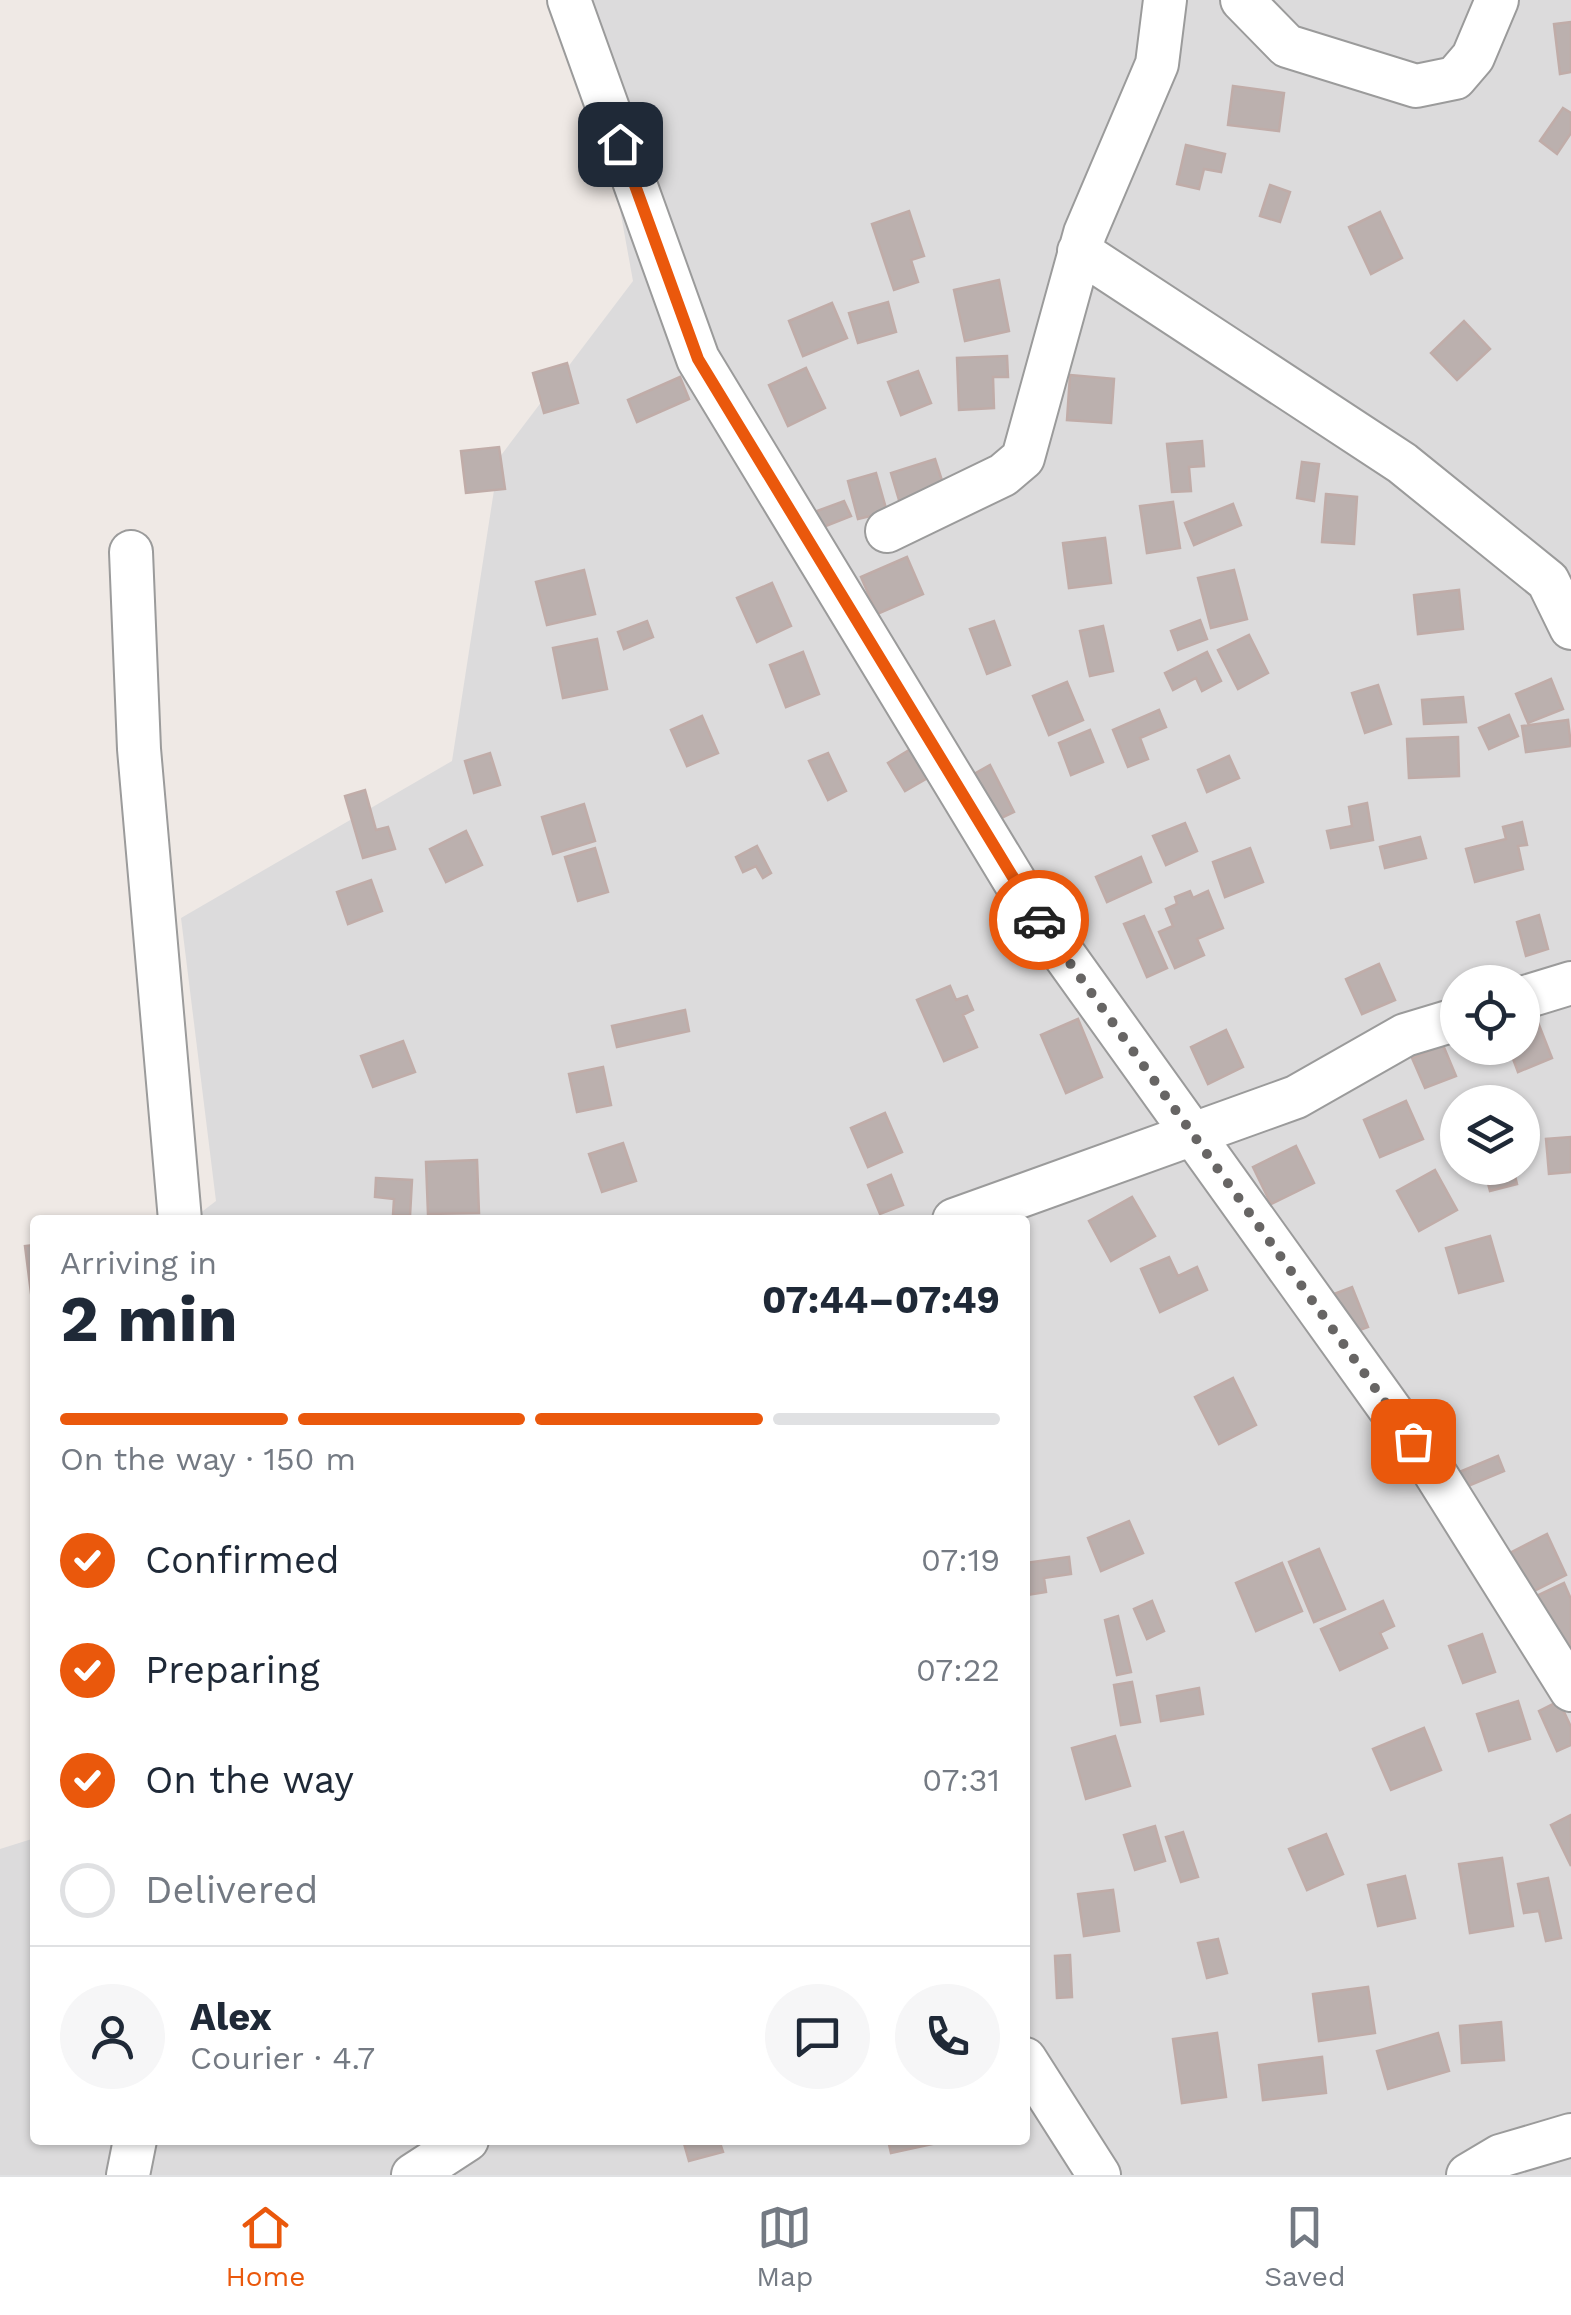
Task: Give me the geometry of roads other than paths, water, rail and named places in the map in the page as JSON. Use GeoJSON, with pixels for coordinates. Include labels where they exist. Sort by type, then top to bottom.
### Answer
{"type":"FeatureCollection","features":[{"type":"Feature","properties":{"kind":"street"},"geometry":{"type":"LineString","coordinates":[[569,0],[698,359],[1032,910],[1430,1465],[1571,1690]]}},
{"type":"Feature","properties":{"kind":"street"},"geometry":{"type":"LineString","coordinates":[[887,531],[1004,476],[1023,458],[1079,251],[1157,64],[1165,0]]}},
{"type":"Feature","properties":{"kind":"street"},"geometry":{"type":"LineString","coordinates":[[1242,0],[1287,46],[1416,86],[1455,78],[1474,57],[1498,0]]}},
{"type":"Feature","properties":{"kind":"street"},"geometry":{"type":"LineString","coordinates":[[1079,251],[1402,463],[1548,581],[1571,628]]}},
{"type":"Feature","properties":{"kind":"street"},"geometry":{"type":"LineString","coordinates":[[131,552],[139,749],[180,1215]]}},
{"type":"Feature","properties":{"kind":"street"},"geometry":{"type":"LineString","coordinates":[[1540,992],[1571,982]]}},
{"type":"Feature","properties":{"kind":"street"},"geometry":{"type":"LineString","coordinates":[[968,1215],[1296,1097],[1405,1035],[1440,1024]]}},
{"type":"Feature","properties":{"kind":"street"},"geometry":{"type":"LineString","coordinates":[[1030,2067],[1099,2175]]}},
{"type":"Feature","properties":{"kind":"street"},"geometry":{"type":"LineString","coordinates":[[1490,2169],[1571,2135]]}},
{"type":"Feature","properties":{"kind":"street"},"geometry":{"type":"LineString","coordinates":[[128,2175],[134,2145]]}},
{"type":"Feature","properties":{"kind":"street"},"geometry":{"type":"LineString","coordinates":[[414,2175],[459,2145]]}}]}
